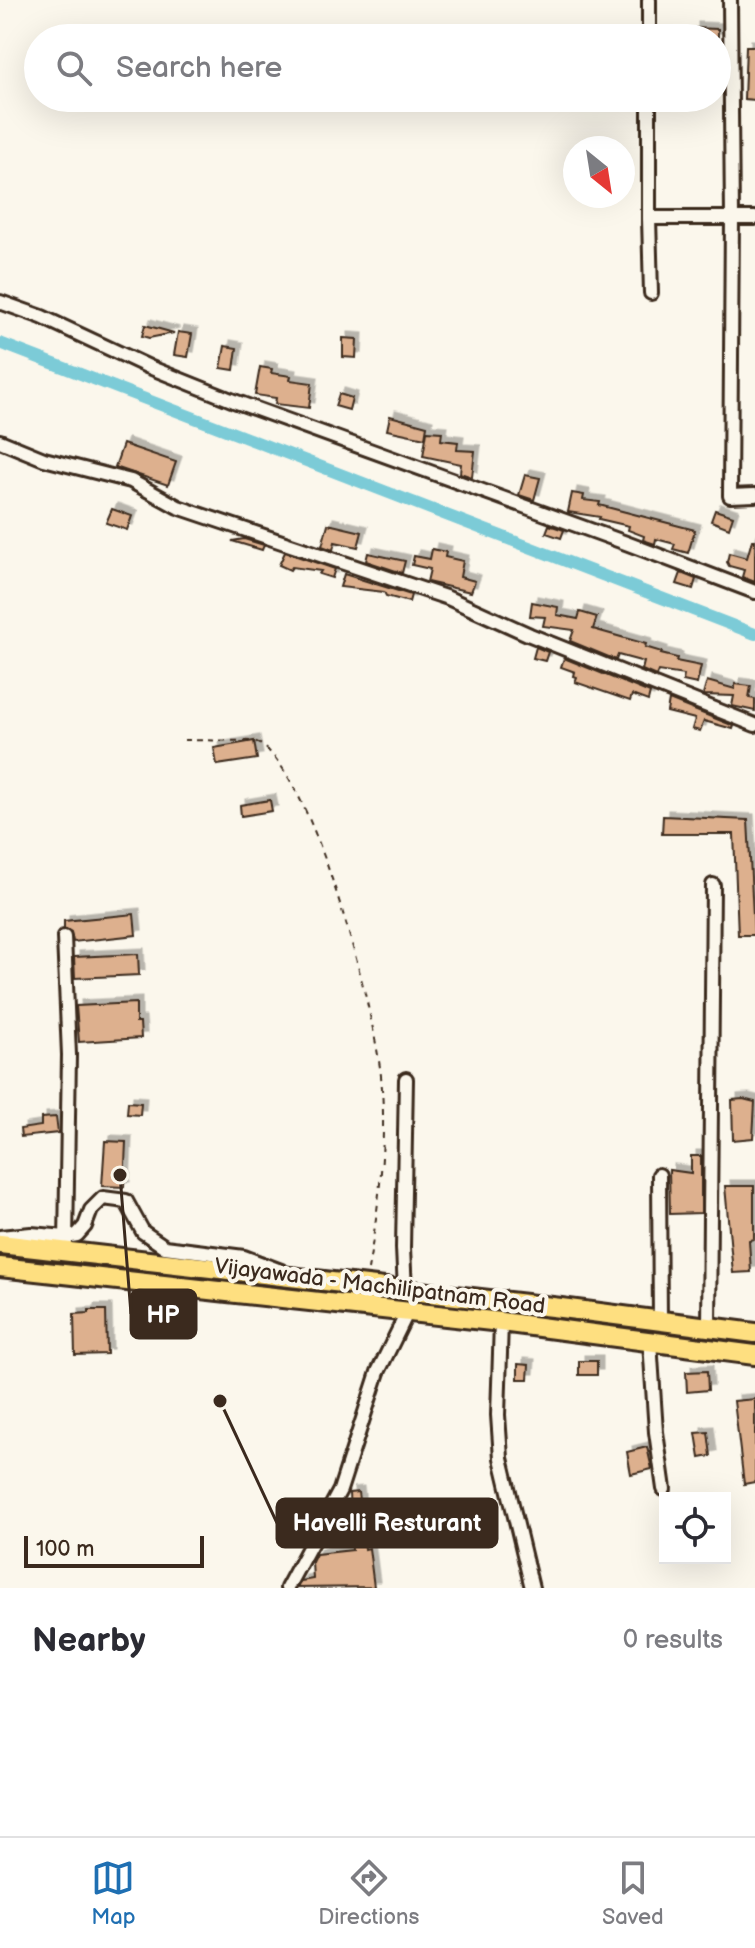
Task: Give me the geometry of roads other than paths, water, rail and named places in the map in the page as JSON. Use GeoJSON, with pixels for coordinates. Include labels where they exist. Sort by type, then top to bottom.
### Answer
{"type":"FeatureCollection","features":[{"type":"Feature","properties":{"kind":"highway","name":"Vijayawada - Machilipatnam Road"},"geometry":{"type":"LineString","coordinates":[[0,1244],[66,1244],[300,1279],[755,1333]]}},
{"type":"Feature","properties":{"kind":"highway","name":"Vijayawada - Machilipatnam Road"},"geometry":{"type":"LineString","coordinates":[[0,1267],[501,1322],[755,1355]]}},
{"type":"Feature","properties":{"kind":"street"},"geometry":{"type":"LineString","coordinates":[[649,0],[649,24]]}},
{"type":"Feature","properties":{"kind":"street"},"geometry":{"type":"LineString","coordinates":[[730,0],[730,24]]}},
{"type":"Feature","properties":{"kind":"street"},"geometry":{"type":"LineString","coordinates":[[731,109],[730,496],[755,495]]}},
{"type":"Feature","properties":{"kind":"street"},"geometry":{"type":"LineString","coordinates":[[649,112],[651,293]]}},
{"type":"Feature","properties":{"kind":"street"},"geometry":{"type":"LineString","coordinates":[[649,218],[755,218]]}},
{"type":"Feature","properties":{"kind":"street"},"geometry":{"type":"LineString","coordinates":[[0,302],[42,317],[149,367],[219,395],[755,592]]}},
{"type":"Feature","properties":{"kind":"street"},"geometry":{"type":"LineString","coordinates":[[0,441],[44,459],[131,481],[178,507],[440,594],[530,635],[755,725]]}},
{"type":"Feature","properties":{"kind":"street"},"geometry":{"type":"LineString","coordinates":[[709,1327],[713,885]]}},
{"type":"Feature","properties":{"kind":"street"},"geometry":{"type":"LineString","coordinates":[[64,937],[69,1055],[66,1244]]}},
{"type":"Feature","properties":{"kind":"street"},"geometry":{"type":"LineString","coordinates":[[405,1291],[406,1079]]}},
{"type":"Feature","properties":{"kind":"street"},"geometry":{"type":"LineString","coordinates":[[659,1175],[660,1321]]}},
{"type":"Feature","properties":{"kind":"street"},"geometry":{"type":"LineString","coordinates":[[66,1244],[85,1226],[91,1210],[103,1198],[126,1201],[143,1232],[165,1247],[244,1257],[300,1279]]}},
{"type":"Feature","properties":{"kind":"street"},"geometry":{"type":"LineString","coordinates":[[0,1237],[31,1234],[66,1244]]}},
{"type":"Feature","properties":{"kind":"street"},"geometry":{"type":"LineString","coordinates":[[287,1588],[340,1490],[378,1372],[407,1313]]}},
{"type":"Feature","properties":{"kind":"street"},"geometry":{"type":"LineString","coordinates":[[501,1322],[498,1415],[501,1458],[532,1588]]}},
{"type":"Feature","properties":{"kind":"street"},"geometry":{"type":"LineString","coordinates":[[650,1342],[656,1432],[664,1489]]}},
{"type":"Feature","properties":{"kind":"waterway"},"geometry":{"type":"LineString","coordinates":[[0,343],[755,634]]}},
{"type":"Feature","properties":{"kind":"place","name":"HP"},"geometry":{"type":"Point","coordinates":[120,1175]}},
{"type":"Feature","properties":{"kind":"place","name":"Havelli Resturant"},"geometry":{"type":"Point","coordinates":[220,1401]}}]}
